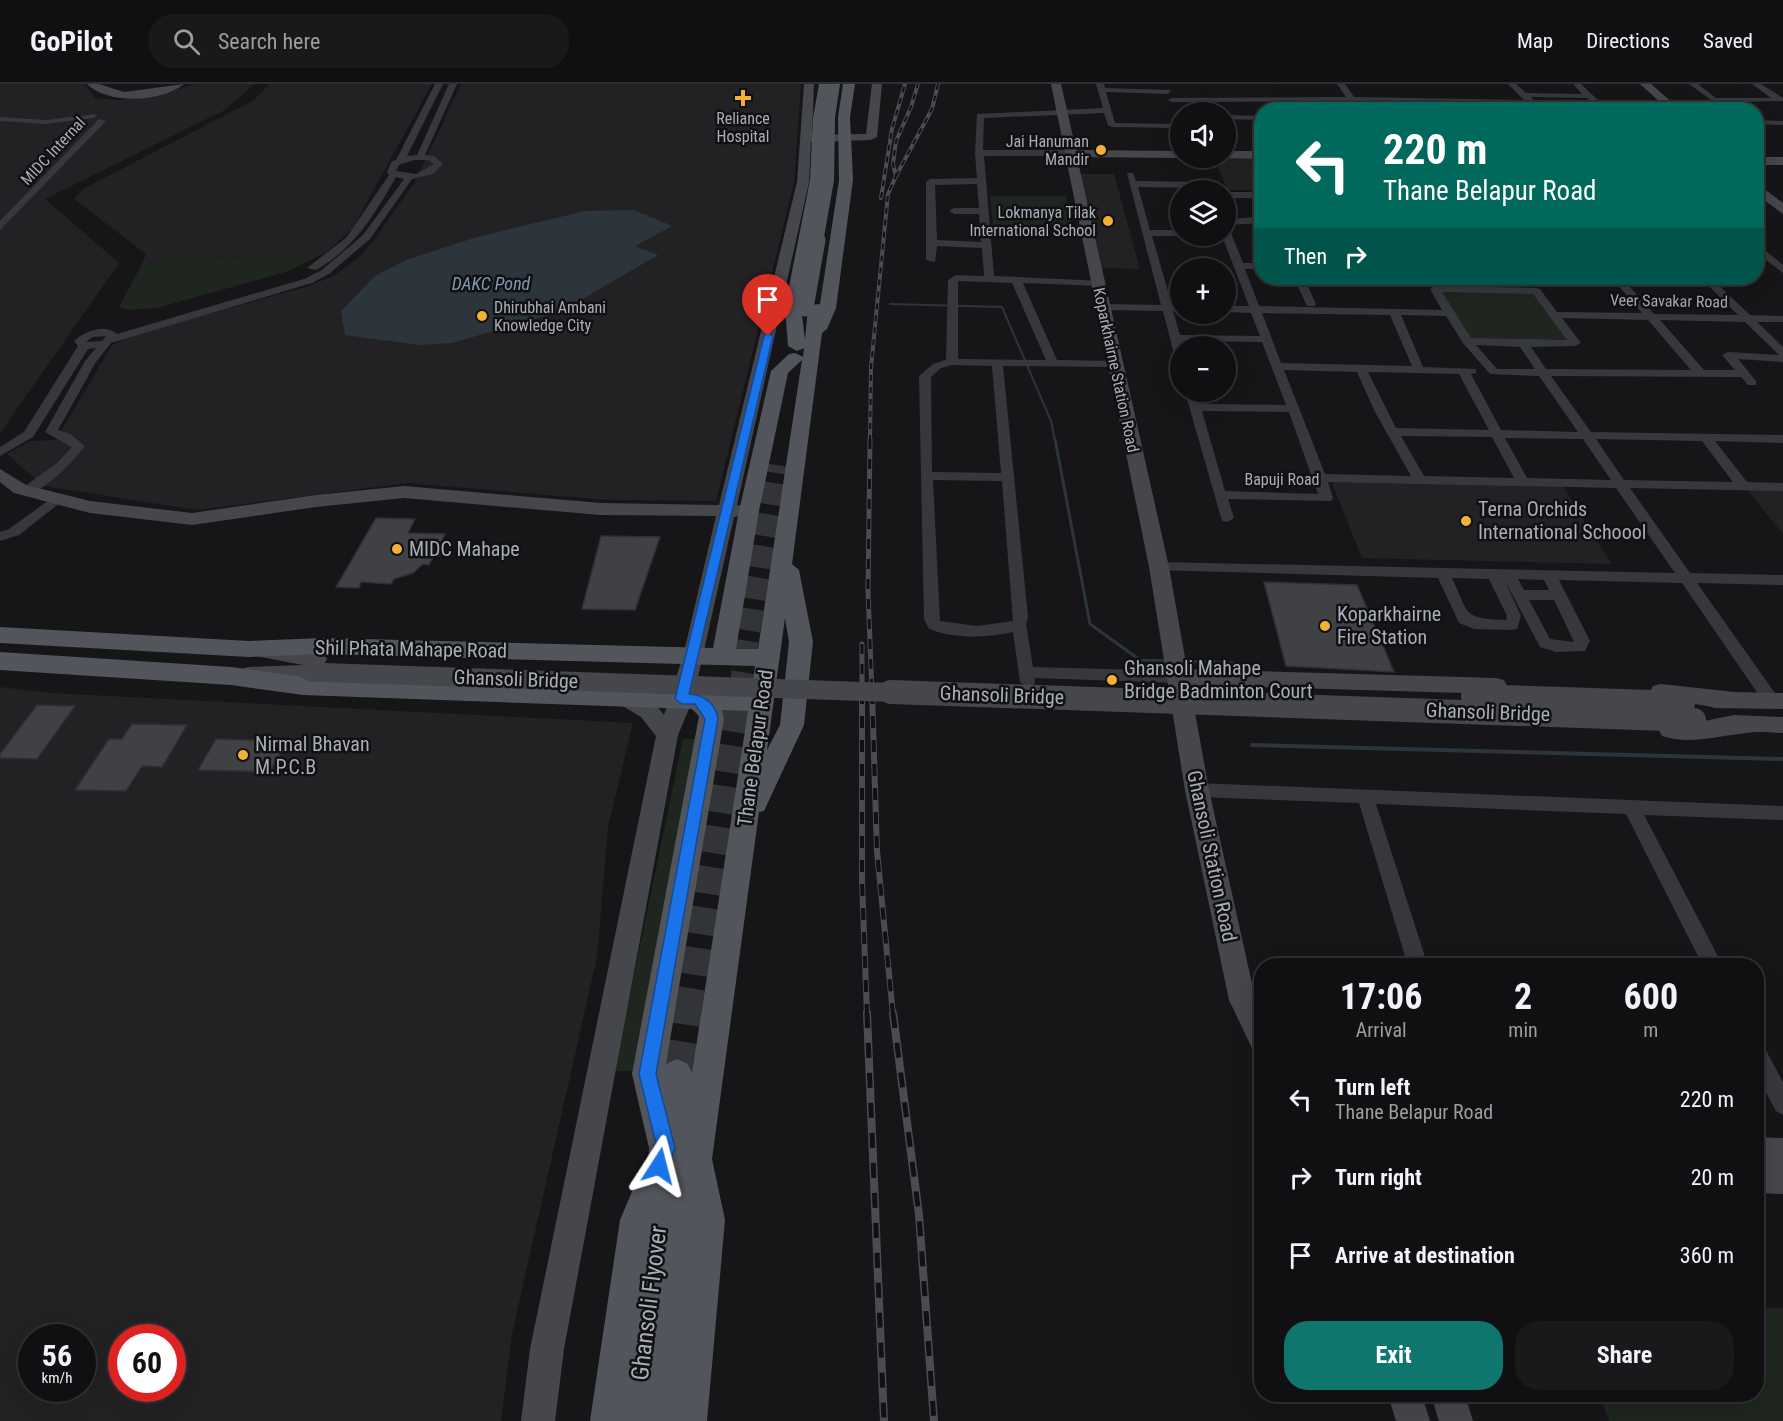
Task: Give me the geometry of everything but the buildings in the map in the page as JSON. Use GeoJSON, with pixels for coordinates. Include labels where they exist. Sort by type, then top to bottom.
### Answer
{"type":"FeatureCollection","features":[{"type":"Feature","properties":{"kind":"main road"},"geometry":{"type":"LineString","coordinates":[[802,350],[793,308],[817,180],[812,141],[825,84]]}},
{"type":"Feature","properties":{"kind":"main road"},"geometry":{"type":"LineString","coordinates":[[810,308],[827,180],[828,117],[833,84]]}},
{"type":"Feature","properties":{"kind":"main road"},"geometry":{"type":"LineString","coordinates":[[776,465],[836,181],[836,117],[841,84]]}},
{"type":"Feature","properties":{"kind":"main road"},"geometry":{"type":"LineString","coordinates":[[723,657],[749,511],[780,371],[802,350],[828,308],[846,180],[844,117],[849,84]]}},
{"type":"Feature","properties":{"kind":"main road"},"geometry":{"type":"LineString","coordinates":[[812,141],[846,141]]}},
{"type":"Feature","properties":{"kind":"main road","name":"Thane Belapur Road"},"geometry":{"type":"LineString","coordinates":[[681,1149],[743,828],[784,546],[802,350]]}},
{"type":"Feature","properties":{"kind":"main road"},"geometry":{"type":"LineString","coordinates":[[743,828],[792,725],[801,642],[784,546]]}},
{"type":"Feature","properties":{"kind":"main road"},"geometry":{"type":"LineString","coordinates":[[0,625],[54,636]]}},
{"type":"Feature","properties":{"kind":"main road"},"geometry":{"type":"LineString","coordinates":[[0,635],[54,636]]}},
{"type":"Feature","properties":{"kind":"main road","name":"Shil Phata Mahape Road"},"geometry":{"type":"LineString","coordinates":[[54,636],[249,650],[323,646],[768,658]]}},
{"type":"Feature","properties":{"kind":"main road"},"geometry":{"type":"LineString","coordinates":[[0,655],[31,662]]}},
{"type":"Feature","properties":{"kind":"main road"},"geometry":{"type":"LineString","coordinates":[[0,661],[31,662]]}},
{"type":"Feature","properties":{"kind":"main road","name":"Shil Phata Mahape Road"},"geometry":{"type":"LineString","coordinates":[[31,662],[231,676],[303,686],[761,702]]}},
{"type":"Feature","properties":{"kind":"main road"},"geometry":{"type":"LineString","coordinates":[[687,1421],[707,1220],[681,1149],[648,1074],[712,719],[711,713],[690,699]]}},
{"type":"Feature","properties":{"kind":"main road"},"geometry":{"type":"LineString","coordinates":[[610,1421],[638,1220],[681,1149],[677,1075]]}},
{"type":"Feature","properties":{"kind":"main road","name":"Ghansoli Flyover"},"geometry":{"type":"LineString","coordinates":[[634,1421],[671,1220],[681,1149]]}},
{"type":"Feature","properties":{"kind":"main road","name":"Ghansoli Flyover"},"geometry":{"type":"LineString","coordinates":[[659,1421],[671,1220]]}},
{"type":"Feature","properties":{"kind":"street"},"geometry":{"type":"LineString","coordinates":[[92,84],[113,95],[122,96],[144,95],[178,84]]}},
{"type":"Feature","properties":{"kind":"street"},"geometry":{"type":"LineString","coordinates":[[400,161],[420,157],[435,159],[438,166],[425,174],[410,177],[394,174],[390,169],[400,161],[439,84]]}},
{"type":"Feature","properties":{"kind":"street"},"geometry":{"type":"LineString","coordinates":[[420,157],[453,84]]}},
{"type":"Feature","properties":{"kind":"street"},"geometry":{"type":"LineString","coordinates":[[538,1421],[552,1326],[667,735],[690,699],[693,656],[729,510],[812,141],[809,84]]}},
{"type":"Feature","properties":{"kind":"street"},"geometry":{"type":"LineString","coordinates":[[846,141],[871,137],[877,84]]}},
{"type":"Feature","properties":{"kind":"street","name":"Koparkhairne Station Road"},"geometry":{"type":"LineString","coordinates":[[1056,84],[1159,567],[1178,668]]}},
{"type":"Feature","properties":{"kind":"street"},"geometry":{"type":"LineString","coordinates":[[1341,84],[1353,102]]}},
{"type":"Feature","properties":{"kind":"street"},"geometry":{"type":"LineString","coordinates":[[1512,84],[1531,102]]}},
{"type":"Feature","properties":{"kind":"street"},"geometry":{"type":"LineString","coordinates":[[1577,84],[1597,102]]}},
{"type":"Feature","properties":{"kind":"street"},"geometry":{"type":"LineString","coordinates":[[1632,84],[1653,102]]}},
{"type":"Feature","properties":{"kind":"street"},"geometry":{"type":"LineString","coordinates":[[1646,84],[1667,102]]}},
{"type":"Feature","properties":{"kind":"street"},"geometry":{"type":"LineString","coordinates":[[1693,84],[1716,102]]}},
{"type":"Feature","properties":{"kind":"street"},"geometry":{"type":"LineString","coordinates":[[1756,84],[1781,101]]}},
{"type":"Feature","properties":{"kind":"street"},"geometry":{"type":"LineString","coordinates":[[1101,87],[1170,107]]}},
{"type":"Feature","properties":{"kind":"street"},"geometry":{"type":"LineString","coordinates":[[1101,87],[1112,125],[1170,109]]}},
{"type":"Feature","properties":{"kind":"street"},"geometry":{"type":"LineString","coordinates":[[1524,95],[1591,96]]}},
{"type":"Feature","properties":{"kind":"street"},"geometry":{"type":"LineString","coordinates":[[1292,102],[1351,99],[1531,102]]}},
{"type":"Feature","properties":{"kind":"street"},"geometry":{"type":"LineString","coordinates":[[1713,100],[1781,101]]}},
{"type":"Feature","properties":{"kind":"street"},"geometry":{"type":"LineString","coordinates":[[1236,105],[1254,104]]}},
{"type":"Feature","properties":{"kind":"street"},"geometry":{"type":"LineString","coordinates":[[989,279],[979,153],[980,116],[1062,110],[1108,110]]}},
{"type":"Feature","properties":{"kind":"street"},"geometry":{"type":"LineString","coordinates":[[1236,117],[1254,118]]}},
{"type":"Feature","properties":{"kind":"street","name":"MIDC Internal"},"geometry":{"type":"LineString","coordinates":[[0,119],[46,122],[95,119],[0,227]]}},
{"type":"Feature","properties":{"kind":"street"},"geometry":{"type":"LineString","coordinates":[[1764,122],[1783,123]]}},
{"type":"Feature","properties":{"kind":"street"},"geometry":{"type":"LineString","coordinates":[[979,153],[1170,154]]}},
{"type":"Feature","properties":{"kind":"street"},"geometry":{"type":"LineString","coordinates":[[1236,155],[1254,155]]}},
{"type":"Feature","properties":{"kind":"street"},"geometry":{"type":"LineString","coordinates":[[1764,161],[1782,162]]}},
{"type":"Feature","properties":{"kind":"street"},"geometry":{"type":"LineString","coordinates":[[163,312],[285,280],[321,264],[361,228],[394,174]]}},
{"type":"Feature","properties":{"kind":"street"},"geometry":{"type":"LineString","coordinates":[[1165,175],[1203,176],[1205,180]]}},
{"type":"Feature","properties":{"kind":"street"},"geometry":{"type":"LineString","coordinates":[[0,452],[29,434],[84,346],[308,281],[330,271],[352,255],[367,238],[410,177]]}},
{"type":"Feature","properties":{"kind":"street"},"geometry":{"type":"LineString","coordinates":[[1170,184],[1131,179],[1175,336]]}},
{"type":"Feature","properties":{"kind":"street"},"geometry":{"type":"LineString","coordinates":[[931,260],[930,182],[981,181]]}},
{"type":"Feature","properties":{"kind":"street"},"geometry":{"type":"LineString","coordinates":[[1764,183],[1783,198]]}},
{"type":"Feature","properties":{"kind":"street"},"geometry":{"type":"LineString","coordinates":[[1236,195],[1254,195]]}},
{"type":"Feature","properties":{"kind":"street"},"geometry":{"type":"LineString","coordinates":[[1764,195],[1783,210]]}},
{"type":"Feature","properties":{"kind":"street"},"geometry":{"type":"LineString","coordinates":[[954,211],[984,211]]}},
{"type":"Feature","properties":{"kind":"street"},"geometry":{"type":"LineString","coordinates":[[1236,219],[1254,220]]}},
{"type":"Feature","properties":{"kind":"street"},"geometry":{"type":"LineString","coordinates":[[1146,233],[1170,233]]}},
{"type":"Feature","properties":{"kind":"street"},"geometry":{"type":"LineString","coordinates":[[932,243],[986,244]]}},
{"type":"Feature","properties":{"kind":"street"},"geometry":{"type":"LineString","coordinates":[[1231,246],[1320,477],[1783,487]]}},
{"type":"Feature","properties":{"kind":"street"},"geometry":{"type":"LineString","coordinates":[[1764,253],[1783,270]]}},
{"type":"Feature","properties":{"kind":"street"},"geometry":{"type":"LineString","coordinates":[[1239,266],[1254,266]]}},
{"type":"Feature","properties":{"kind":"street"},"geometry":{"type":"LineString","coordinates":[[952,362],[951,296],[953,280],[956,278],[1098,283]]}},
{"type":"Feature","properties":{"kind":"street"},"geometry":{"type":"LineString","coordinates":[[1016,280],[1053,363]]}},
{"type":"Feature","properties":{"kind":"street"},"geometry":{"type":"LineString","coordinates":[[1302,285],[1311,304]]}},
{"type":"Feature","properties":{"kind":"street"},"geometry":{"type":"LineString","coordinates":[[1480,285],[1484,290]]}},
{"type":"Feature","properties":{"kind":"street"},"geometry":{"type":"LineString","coordinates":[[1623,285],[1701,374]]}},
{"type":"Feature","properties":{"kind":"street"},"geometry":{"type":"LineString","coordinates":[[1714,285],[1783,353]]}},
{"type":"Feature","properties":{"kind":"street"},"geometry":{"type":"LineString","coordinates":[[1467,341],[1523,344],[1575,342],[1536,291],[1435,289],[1467,341],[1494,372]]}},
{"type":"Feature","properties":{"kind":"street"},"geometry":{"type":"LineString","coordinates":[[1103,307],[1168,308]]}},
{"type":"Feature","properties":{"kind":"street"},"geometry":{"type":"LineString","coordinates":[[1236,309],[1450,313]]}},
{"type":"Feature","properties":{"kind":"street"},"geometry":{"type":"LineString","coordinates":[[1394,312],[1419,370]]}},
{"type":"Feature","properties":{"kind":"street","name":"Veer Savakar Road"},"geometry":{"type":"LineString","coordinates":[[1555,315],[1783,319]]}},
{"type":"Feature","properties":{"kind":"street"},"geometry":{"type":"LineString","coordinates":[[51,432],[106,338],[132,321]]}},
{"type":"Feature","properties":{"kind":"street"},"geometry":{"type":"LineString","coordinates":[[1236,340],[1267,339]]}},
{"type":"Feature","properties":{"kind":"street"},"geometry":{"type":"LineString","coordinates":[[1523,344],[1686,578],[1777,700]]}},
{"type":"Feature","properties":{"kind":"street"},"geometry":{"type":"LineString","coordinates":[[1277,366],[1544,375],[1701,374],[1748,378],[1728,355],[1783,359]]}},
{"type":"Feature","properties":{"kind":"street"},"geometry":{"type":"LineString","coordinates":[[1019,624],[1004,629],[947,630],[934,625],[931,619],[926,476],[926,376],[937,366],[952,362],[1115,364]]}},
{"type":"Feature","properties":{"kind":"street"},"geometry":{"type":"LineString","coordinates":[[1002,363],[1007,477],[1021,617],[1019,624],[1033,708]]}},
{"type":"Feature","properties":{"kind":"street"},"geometry":{"type":"LineString","coordinates":[[1361,369],[1419,479]]}},
{"type":"Feature","properties":{"kind":"street"},"geometry":{"type":"LineString","coordinates":[[1463,371],[1522,481]]}},
{"type":"Feature","properties":{"kind":"street","name":"Bapuji Road"},"geometry":{"type":"LineString","coordinates":[[1194,402],[1227,518]]}},
{"type":"Feature","properties":{"kind":"street"},"geometry":{"type":"LineString","coordinates":[[1195,407],[1294,409]]}},
{"type":"Feature","properties":{"kind":"street"},"geometry":{"type":"LineString","coordinates":[[27,491],[61,467],[79,446],[66,437],[51,432],[29,434]]}},
{"type":"Feature","properties":{"kind":"street"},"geometry":{"type":"LineString","coordinates":[[1393,432],[1783,439]]}},
{"type":"Feature","properties":{"kind":"street"},"geometry":{"type":"LineString","coordinates":[[1707,439],[1743,486]]}},
{"type":"Feature","properties":{"kind":"street"},"geometry":{"type":"LineString","coordinates":[[0,474],[20,489],[56,500],[90,507],[192,519],[316,501],[404,492],[601,509],[749,511]]}},
{"type":"Feature","properties":{"kind":"street"},"geometry":{"type":"LineString","coordinates":[[926,476],[1007,477]]}},
{"type":"Feature","properties":{"kind":"street","name":"Bapuji Road"},"geometry":{"type":"LineString","coordinates":[[1220,495],[1326,498],[1320,477]]}},
{"type":"Feature","properties":{"kind":"street"},"geometry":{"type":"LineString","coordinates":[[0,537],[14,532],[56,500]]}},
{"type":"Feature","properties":{"kind":"street"},"geometry":{"type":"LineString","coordinates":[[1159,567],[1783,580]]}},
{"type":"Feature","properties":{"kind":"street"},"geometry":{"type":"LineString","coordinates":[[1443,573],[1464,620],[1474,624],[1512,626],[1514,616],[1501,574]]}},
{"type":"Feature","properties":{"kind":"street"},"geometry":{"type":"LineString","coordinates":[[1501,574],[1519,595],[1545,643],[1556,647],[1580,647],[1582,641],[1549,575]]}},
{"type":"Feature","properties":{"kind":"street"},"geometry":{"type":"LineString","coordinates":[[1519,595],[1559,595]]}},
{"type":"Feature","properties":{"kind":"street"},"geometry":{"type":"LineString","coordinates":[[249,650],[313,665]]}},
{"type":"Feature","properties":{"kind":"street","name":"Shil Phata Mahape Road"},"geometry":{"type":"LineString","coordinates":[[231,676],[313,665]]}},
{"type":"Feature","properties":{"kind":"street","name":"Ghansoli Bridge"},"geometry":{"type":"LineString","coordinates":[[313,665],[1689,711]]}},
{"type":"Feature","properties":{"kind":"street"},"geometry":{"type":"LineString","coordinates":[[1026,672],[1178,668],[1677,692],[1730,699],[1777,700]]}},
{"type":"Feature","properties":{"kind":"street","name":"Ghansoli Station Road"},"geometry":{"type":"LineString","coordinates":[[1178,668],[1197,790],[1242,1000],[1254,1023]]}},
{"type":"Feature","properties":{"kind":"street"},"geometry":{"type":"LineString","coordinates":[[626,697],[650,711],[667,735]]}},
{"type":"Feature","properties":{"kind":"street"},"geometry":{"type":"LineString","coordinates":[[1689,711],[1730,699]]}},
{"type":"Feature","properties":{"kind":"street"},"geometry":{"type":"LineString","coordinates":[[949,705],[1700,731],[1746,724],[1783,725]]}},
{"type":"Feature","properties":{"kind":"street"},"geometry":{"type":"LineString","coordinates":[[1689,711],[1746,724]]}},
{"type":"Feature","properties":{"kind":"street"},"geometry":{"type":"LineString","coordinates":[[1197,790],[1783,813]]}},
{"type":"Feature","properties":{"kind":"street"},"geometry":{"type":"LineString","coordinates":[[1365,796],[1416,958]]}},
{"type":"Feature","properties":{"kind":"street"},"geometry":{"type":"LineString","coordinates":[[1631,806],[1709,958]]}},
{"type":"Feature","properties":{"kind":"street"},"geometry":{"type":"LineString","coordinates":[[1764,1067],[1783,1104]]}},
{"type":"Feature","properties":{"kind":"street"},"geometry":{"type":"LineString","coordinates":[[1764,1152],[1783,1153]]}},
{"type":"Feature","properties":{"kind":"street"},"geometry":{"type":"LineString","coordinates":[[1764,1178],[1783,1179]]}},
{"type":"Feature","properties":{"kind":"street"},"geometry":{"type":"LineString","coordinates":[[1407,1402],[1413,1421]]}},
{"type":"Feature","properties":{"kind":"street"},"geometry":{"type":"LineString","coordinates":[[1450,1402],[1456,1421]]}},
{"type":"Feature","properties":{"kind":"shaded area"},"geometry":{"type":"Polygon","coordinates":[[[0,84],[84,84],[95,98],[120,100],[163,93],[196,84],[254,84],[225,110],[45,199],[119,263],[0,433],[0,84]]]}},
{"type":"Feature","properties":{"kind":"shaded area"},"geometry":{"type":"Polygon","coordinates":[[[269,84],[432,84],[352,229],[328,251],[143,262],[146,254],[74,199],[83,189],[254,100],[269,84]]]}},
{"type":"Feature","properties":{"kind":"shaded area","name":"Dhirubhai Ambani Knowledge City"},"geometry":{"type":"Polygon","coordinates":[[[461,84],[801,84],[794,183],[716,501],[606,500],[407,483],[197,510],[43,486],[7,454],[30,441],[56,440],[112,345],[132,335],[309,286],[335,275],[359,257],[375,239],[416,180],[461,84]]]}},
{"type":"Feature","properties":{"kind":"shaded area"},"geometry":{"type":"Polygon","coordinates":[[[1236,158],[1254,158],[1254,190],[1236,190],[1236,180],[1224,180],[1218,168],[1236,168],[1236,158]]]}},
{"type":"Feature","properties":{"kind":"shaded area","name":"Lokmanya Tilak International School"},"geometry":{"type":"Polygon","coordinates":[[[1080,174],[1114,174],[1140,269],[1101,268],[1080,174]]]}},
{"type":"Feature","properties":{"kind":"shaded area"},"geometry":{"type":"Polygon","coordinates":[[[990,196],[1066,196],[1072,226],[993,225],[990,196]]]}},
{"type":"Feature","properties":{"kind":"shaded area"},"geometry":{"type":"Polygon","coordinates":[[[328,251],[289,271],[157,308],[128,310],[119,307],[143,262],[328,251]]]}},
{"type":"Feature","properties":{"kind":"shaded area"},"geometry":{"type":"Polygon","coordinates":[[[1441,291],[1534,293],[1570,341],[1470,339],[1441,291]]]}},
{"type":"Feature","properties":{"kind":"shaded area","name":"Terna Orchids International Schoool"},"geometry":{"type":"Polygon","coordinates":[[[1330,478],[1561,483],[1612,564],[1362,558],[1330,478]]]}},
{"type":"Feature","properties":{"kind":"shaded area"},"geometry":{"type":"Polygon","coordinates":[[[1744,486],[1783,487],[1783,534],[1744,486]]]}},
{"type":"Feature","properties":{"kind":"shaded area"},"geometry":{"type":"Polygon","coordinates":[[[0,687],[51,693],[633,723],[608,827],[597,957],[512,1334],[501,1421],[0,1421],[0,687]]]}},
{"type":"Feature","properties":{"kind":"shaded area"},"geometry":{"type":"Polygon","coordinates":[[[683,739],[698,739],[633,1071],[614,1071],[683,739]]]}},
{"type":"Feature","properties":{"kind":"shaded area"},"geometry":{"type":"Polygon","coordinates":[[[1764,1307],[1783,1308],[1783,1421],[1609,1421],[1602,1402],[1764,1402],[1764,1307]]]}},
{"type":"Feature","properties":{"kind":"water","name":"DAKC Pond"},"geometry":{"type":"Polygon","coordinates":[[[634,210],[672,226],[635,246],[658,255],[562,311],[452,343],[419,345],[345,335],[341,311],[375,276],[409,259],[477,237],[585,211],[634,210]]]}},
{"type":"Feature","properties":{"kind":"waterway"},"geometry":{"type":"LineString","coordinates":[[890,304],[1002,307],[1051,421],[1055,441]]}},
{"type":"Feature","properties":{"kind":"waterway"},"geometry":{"type":"LineString","coordinates":[[1055,439],[1090,624],[1140,660],[1169,661]]}},
{"type":"Feature","properties":{"kind":"waterway"},"geometry":{"type":"LineString","coordinates":[[1182,661],[1233,663]]}},
{"type":"Feature","properties":{"kind":"waterway"},"geometry":{"type":"LineString","coordinates":[[1252,745],[1783,759]]}},
{"type":"Feature","properties":{"kind":"tunnel"},"geometry":{"type":"LineString","coordinates":[[739,694],[776,465]]}},
{"type":"Feature","properties":{"kind":"tunnel"},"geometry":{"type":"LineString","coordinates":[[687,1015],[739,692]]}},
{"type":"Feature","properties":{"kind":"tunnel"},"geometry":{"type":"LineString","coordinates":[[677,1075],[687,1013]]}},
{"type":"Feature","properties":{"kind":"railway"},"geometry":{"type":"LineString","coordinates":[[881,198],[892,129],[905,84]]}},
{"type":"Feature","properties":{"kind":"railway"},"geometry":{"type":"LineString","coordinates":[[896,176],[893,164],[896,141],[918,84]]}},
{"type":"Feature","properties":{"kind":"railway"},"geometry":{"type":"LineString","coordinates":[[896,176],[932,109],[938,84]]}},
{"type":"Feature","properties":{"kind":"railway"},"geometry":{"type":"LineString","coordinates":[[870,441],[871,367],[888,194],[896,176]]}},
{"type":"Feature","properties":{"kind":"railway"},"geometry":{"type":"LineString","coordinates":[[870,439],[868,591],[872,694]]}},
{"type":"Feature","properties":{"kind":"railway"},"geometry":{"type":"LineString","coordinates":[[862,644],[862,881],[867,1015]]}},
{"type":"Feature","properties":{"kind":"railway"},"geometry":{"type":"LineString","coordinates":[[872,692],[877,851],[893,1015]]}},
{"type":"Feature","properties":{"kind":"railway"},"geometry":{"type":"LineString","coordinates":[[867,1013],[884,1421]]}},
{"type":"Feature","properties":{"kind":"railway"},"geometry":{"type":"LineString","coordinates":[[893,1013],[919,1215],[934,1421]]}},
{"type":"Feature","properties":{"kind":"place","name":"Reliance Hospital"},"geometry":{"type":"Point","coordinates":[743,98]}},
{"type":"Feature","properties":{"kind":"place","name":"Jai Hanuman Mandir"},"geometry":{"type":"Point","coordinates":[1101,150]}},
{"type":"Feature","properties":{"kind":"place","name":"Lokmanya Tilak International School"},"geometry":{"type":"Point","coordinates":[1108,221]}},
{"type":"Feature","properties":{"kind":"place","name":"Dhirubhai Ambani Knowledge City"},"geometry":{"type":"Point","coordinates":[482,316]}},
{"type":"Feature","properties":{"kind":"place","name":"Terna Orchids International Schoool"},"geometry":{"type":"Point","coordinates":[1466,521]}},
{"type":"Feature","properties":{"kind":"place","name":"MIDC Mahape"},"geometry":{"type":"Point","coordinates":[397,549]}},
{"type":"Feature","properties":{"kind":"place","name":"Koparkhairne Fire Station"},"geometry":{"type":"Point","coordinates":[1325,626]}},
{"type":"Feature","properties":{"kind":"place","name":"Ghansoli Mahape Bridge Badminton Court"},"geometry":{"type":"Point","coordinates":[1112,680]}},
{"type":"Feature","properties":{"kind":"place","name":"Nirmal Bhavan M.P.C.B"},"geometry":{"type":"Point","coordinates":[243,755]}},
{"type":"Feature","properties":{"kind":"route"},"geometry":{"type":"LineString","coordinates":[[659,1166],[666,1148],[648,1074],[712,719],[711,713],[699,700],[682,699],[729,510],[768,336]]}}]}
